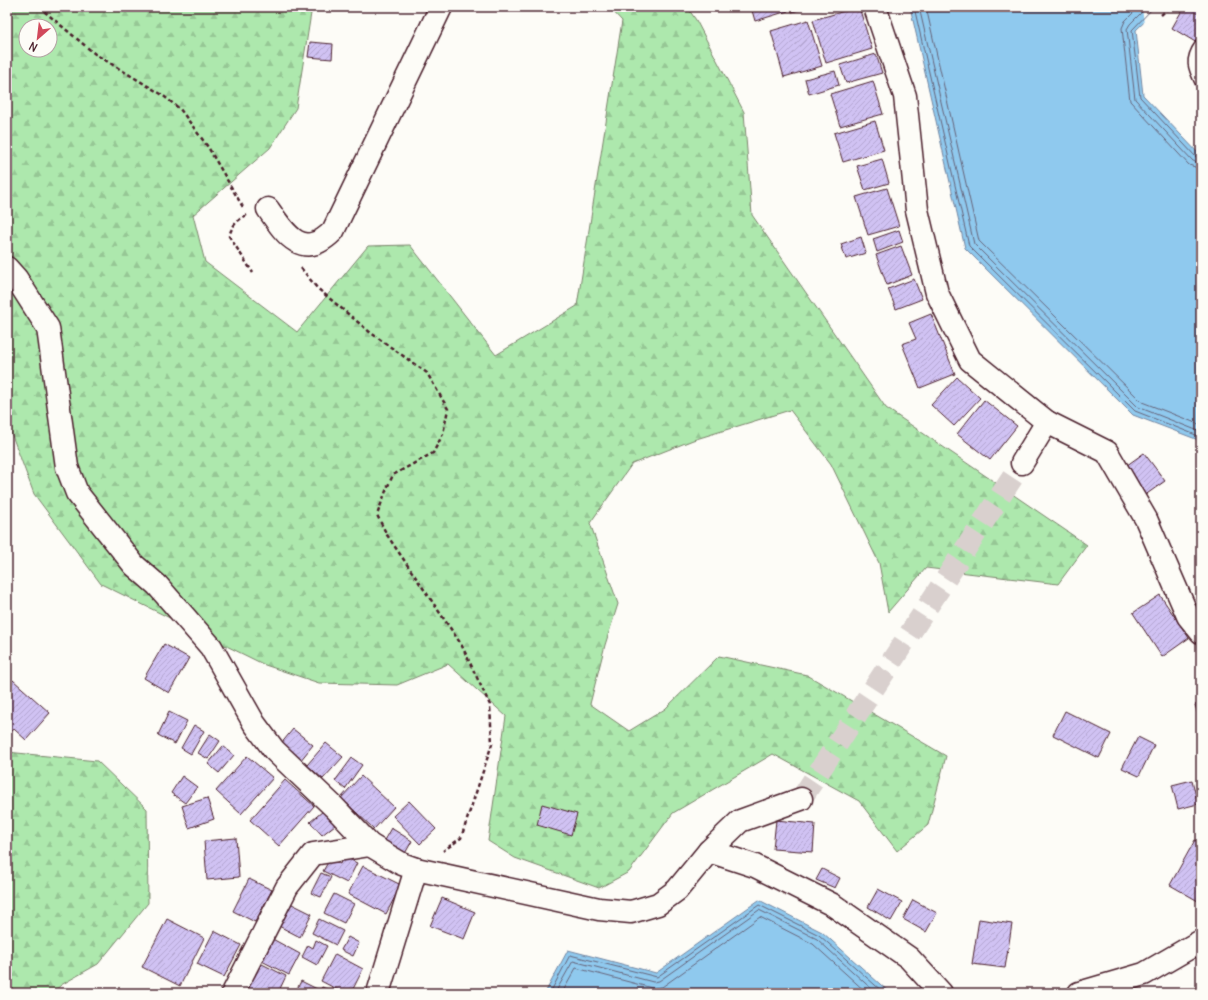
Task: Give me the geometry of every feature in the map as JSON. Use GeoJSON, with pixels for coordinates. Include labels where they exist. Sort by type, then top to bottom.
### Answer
{"type":"FeatureCollection","features":[{"type":"Feature","properties":{"kind":"street"},"geometry":{"type":"LineString","coordinates":[[256,215],[285,233],[295,242],[310,246],[323,242],[333,231],[441,7]]}},
{"type":"Feature","properties":{"kind":"street"},"geometry":{"type":"LineString","coordinates":[[875,7],[905,96],[917,210],[937,293],[970,360],[1048,422],[1107,452],[1146,519],[1188,616],[1201,632]]}},
{"type":"Feature","properties":{"kind":"street"},"geometry":{"type":"LineString","coordinates":[[7,268],[16,278],[48,328],[67,467],[77,493],[134,565],[157,585],[211,647],[254,723],[274,750],[334,807],[370,845],[402,864],[416,869],[599,909],[631,912],[658,904],[677,890],[709,851],[740,821],[801,799]]}},
{"type":"Feature","properties":{"kind":"street"},"geometry":{"type":"LineString","coordinates":[[1022,463],[1048,422]]}},
{"type":"Feature","properties":{"kind":"street"},"geometry":{"type":"LineString","coordinates":[[233,993],[287,887],[313,854],[370,845]]}},
{"type":"Feature","properties":{"kind":"street"},"geometry":{"type":"LineString","coordinates":[[709,851],[755,866],[833,905],[909,958],[941,993]]}},
{"type":"Feature","properties":{"kind":"street"},"geometry":{"type":"LineString","coordinates":[[378,993],[416,869]]}},
{"type":"Feature","properties":{"kind":"street"},"geometry":{"type":"LineString","coordinates":[[1079,993],[1144,974],[1201,941]]}},
{"type":"Feature","properties":{"kind":"lane"},"geometry":{"type":"LineString","coordinates":[[1201,45],[1196,52],[1193,67],[1201,82]]}},
{"type":"Feature","properties":{"kind":"path"},"geometry":{"type":"LineString","coordinates":[[39,7],[96,54],[161,94],[180,109],[208,147],[236,199],[256,215]]}},
{"type":"Feature","properties":{"kind":"path"},"geometry":{"type":"LineString","coordinates":[[1161,15],[1170,7]]}},
{"type":"Feature","properties":{"kind":"path"},"geometry":{"type":"LineString","coordinates":[[253,273],[229,236],[231,229],[238,220],[256,215]]}},
{"type":"Feature","properties":{"kind":"path"},"geometry":{"type":"LineString","coordinates":[[297,263],[317,288],[371,333],[427,373],[448,409],[443,434],[433,453],[393,475],[386,488],[377,515],[387,535],[461,644],[490,705],[492,744],[461,838],[416,869]]}},
{"type":"Feature","properties":{"kind":"green space"},"geometry":{"type":"Polygon","coordinates":[[[7,7],[312,7],[296,108],[270,148],[193,215],[205,262],[297,332],[368,246],[410,245],[496,355],[577,306],[622,21],[609,7],[687,7],[696,20],[744,112],[752,215],[886,408],[1087,545],[1058,584],[926,568],[888,612],[879,563],[831,464],[790,410],[693,440],[632,464],[590,523],[618,604],[605,645],[590,704],[629,731],[665,709],[719,656],[807,675],[946,756],[928,825],[897,851],[859,801],[773,754],[673,813],[629,872],[599,888],[515,858],[488,841],[506,716],[448,664],[397,685],[319,683],[265,665],[101,584],[34,494],[7,422],[7,7]]]}},
{"type":"Feature","properties":{"kind":"green space"},"geometry":{"type":"Polygon","coordinates":[[[7,752],[97,761],[147,809],[148,903],[98,964],[61,985],[52,993],[7,993],[7,752]]]}},
{"type":"Feature","properties":{"kind":"water"},"geometry":{"type":"Polygon","coordinates":[[[910,7],[1160,7],[1136,30],[1143,95],[1201,156],[1201,441],[1133,415],[965,248],[910,7]]]}},
{"type":"Feature","properties":{"kind":"water"},"geometry":{"type":"Polygon","coordinates":[[[759,900],[822,932],[890,993],[545,993],[568,950],[656,973],[759,900]]]}},
{"type":"Feature","properties":{"kind":"pier"},"geometry":{"type":"Polygon","coordinates":[[[1142,7],[1162,7],[1144,25],[1142,7]]]}},
{"type":"Feature","properties":{"kind":"building"},"geometry":{"type":"Polygon","coordinates":[[[751,7],[787,7],[788,11],[755,21],[751,7]]]}},
{"type":"Feature","properties":{"kind":"building"},"geometry":{"type":"Polygon","coordinates":[[[791,7],[810,7],[792,12],[791,7]]]}},
{"type":"Feature","properties":{"kind":"building"},"geometry":{"type":"Polygon","coordinates":[[[859,7],[872,49],[826,63],[813,20],[859,7]]]}},
{"type":"Feature","properties":{"kind":"building"},"geometry":{"type":"Polygon","coordinates":[[[1184,7],[1201,7],[1201,36],[1197,43],[1172,28],[1184,7]]]}},
{"type":"Feature","properties":{"kind":"building"},"geometry":{"type":"Polygon","coordinates":[[[808,20],[822,66],[784,77],[771,31],[808,20]]]}},
{"type":"Feature","properties":{"kind":"building"},"geometry":{"type":"Polygon","coordinates":[[[310,42],[333,44],[332,59],[308,57],[310,42]]]}},
{"type":"Feature","properties":{"kind":"building"},"geometry":{"type":"Polygon","coordinates":[[[876,54],[882,73],[846,83],[840,65],[876,54]]]}},
{"type":"Feature","properties":{"kind":"building"},"geometry":{"type":"Polygon","coordinates":[[[835,71],[839,85],[809,94],[805,79],[835,71]]]}},
{"type":"Feature","properties":{"kind":"building"},"geometry":{"type":"Polygon","coordinates":[[[873,81],[883,114],[840,126],[830,94],[873,81]]]}},
{"type":"Feature","properties":{"kind":"building"},"geometry":{"type":"Polygon","coordinates":[[[875,121],[884,150],[843,162],[834,133],[875,121]]]}},
{"type":"Feature","properties":{"kind":"building"},"geometry":{"type":"Polygon","coordinates":[[[882,159],[889,183],[865,190],[857,166],[882,159]]]}},
{"type":"Feature","properties":{"kind":"building"},"geometry":{"type":"Polygon","coordinates":[[[887,188],[899,226],[868,235],[856,197],[887,188]]]}},
{"type":"Feature","properties":{"kind":"building"},"geometry":{"type":"Polygon","coordinates":[[[899,230],[903,242],[877,252],[873,239],[899,230]]]}},
{"type":"Feature","properties":{"kind":"building"},"geometry":{"type":"Polygon","coordinates":[[[861,237],[866,253],[846,259],[841,244],[861,237]]]}},
{"type":"Feature","properties":{"kind":"building"},"geometry":{"type":"Polygon","coordinates":[[[901,246],[912,275],[887,285],[876,255],[901,246]]]}},
{"type":"Feature","properties":{"kind":"building"},"geometry":{"type":"Polygon","coordinates":[[[914,279],[922,299],[896,309],[888,289],[914,279]]]}},
{"type":"Feature","properties":{"kind":"building"},"geometry":{"type":"Polygon","coordinates":[[[931,314],[955,374],[920,388],[902,344],[916,339],[909,323],[931,314]]]}},
{"type":"Feature","properties":{"kind":"building"},"geometry":{"type":"Polygon","coordinates":[[[957,377],[980,398],[954,426],[931,405],[957,377]]]}},
{"type":"Feature","properties":{"kind":"building"},"geometry":{"type":"Polygon","coordinates":[[[984,400],[1017,426],[990,460],[957,434],[984,400]]]}},
{"type":"Feature","properties":{"kind":"building"},"geometry":{"type":"Polygon","coordinates":[[[1144,453],[1165,481],[1144,496],[1123,468],[1144,453]]]}},
{"type":"Feature","properties":{"kind":"building"},"geometry":{"type":"Polygon","coordinates":[[[1160,595],[1189,638],[1162,657],[1133,613],[1160,595]]]}},
{"type":"Feature","properties":{"kind":"building"},"geometry":{"type":"Polygon","coordinates":[[[164,644],[189,658],[169,693],[144,678],[164,644]]]}},
{"type":"Feature","properties":{"kind":"building"},"geometry":{"type":"Polygon","coordinates":[[[13,680],[50,713],[26,740],[14,729],[7,737],[7,687],[13,680]]]}},
{"type":"Feature","properties":{"kind":"building"},"geometry":{"type":"Polygon","coordinates":[[[1201,703],[1201,721],[1200,721],[1195,705],[1201,703]]]}},
{"type":"Feature","properties":{"kind":"building"},"geometry":{"type":"Polygon","coordinates":[[[1065,711],[1111,734],[1099,758],[1053,735],[1065,711]]]}},
{"type":"Feature","properties":{"kind":"building"},"geometry":{"type":"Polygon","coordinates":[[[169,712],[187,721],[175,744],[158,735],[169,712]]]}},
{"type":"Feature","properties":{"kind":"building"},"geometry":{"type":"Polygon","coordinates":[[[194,725],[204,731],[191,754],[181,748],[194,725]]]}},
{"type":"Feature","properties":{"kind":"building"},"geometry":{"type":"Polygon","coordinates":[[[293,729],[313,745],[300,761],[280,745],[293,729]]]}},
{"type":"Feature","properties":{"kind":"building"},"geometry":{"type":"Polygon","coordinates":[[[210,734],[220,741],[208,759],[198,753],[210,734]]]}},
{"type":"Feature","properties":{"kind":"building"},"geometry":{"type":"Polygon","coordinates":[[[1138,737],[1154,745],[1139,776],[1122,768],[1138,737]]]}},
{"type":"Feature","properties":{"kind":"building"},"geometry":{"type":"Polygon","coordinates":[[[326,743],[343,757],[323,779],[307,765],[326,743]]]}},
{"type":"Feature","properties":{"kind":"building"},"geometry":{"type":"Polygon","coordinates":[[[223,746],[234,755],[219,773],[208,764],[223,746]]]}},
{"type":"Feature","properties":{"kind":"building"},"geometry":{"type":"Polygon","coordinates":[[[247,756],[273,778],[241,814],[216,791],[247,756]]]}},
{"type":"Feature","properties":{"kind":"building"},"geometry":{"type":"Polygon","coordinates":[[[352,758],[362,765],[345,789],[335,781],[352,758]]]}},
{"type":"Feature","properties":{"kind":"building"},"geometry":{"type":"Polygon","coordinates":[[[182,776],[197,787],[185,803],[171,793],[182,776]]]}},
{"type":"Feature","properties":{"kind":"building"},"geometry":{"type":"Polygon","coordinates":[[[361,776],[394,807],[374,829],[341,798],[361,776]]]}},
{"type":"Feature","properties":{"kind":"building"},"geometry":{"type":"Polygon","coordinates":[[[285,780],[314,806],[279,846],[250,820],[285,780]]]}},
{"type":"Feature","properties":{"kind":"building"},"geometry":{"type":"Polygon","coordinates":[[[1192,780],[1198,804],[1178,809],[1172,785],[1192,780]]]}},
{"type":"Feature","properties":{"kind":"building"},"geometry":{"type":"Polygon","coordinates":[[[207,798],[214,819],[189,828],[182,806],[207,798]]]}},
{"type":"Feature","properties":{"kind":"building"},"geometry":{"type":"Polygon","coordinates":[[[409,801],[436,829],[420,844],[393,816],[409,801]]]}},
{"type":"Feature","properties":{"kind":"building"},"geometry":{"type":"Polygon","coordinates":[[[542,804],[577,814],[571,835],[537,825],[542,804]]]}},
{"type":"Feature","properties":{"kind":"building"},"geometry":{"type":"Polygon","coordinates":[[[323,811],[335,825],[322,835],[310,822],[323,811]]]}},
{"type":"Feature","properties":{"kind":"building"},"geometry":{"type":"Polygon","coordinates":[[[776,820],[815,824],[813,852],[773,849],[776,820]]]}},
{"type":"Feature","properties":{"kind":"building"},"geometry":{"type":"Polygon","coordinates":[[[391,828],[412,841],[403,857],[382,844],[391,828]]]}},
{"type":"Feature","properties":{"kind":"building"},"geometry":{"type":"Polygon","coordinates":[[[236,838],[239,877],[207,880],[204,841],[236,838]]]}},
{"type":"Feature","properties":{"kind":"building"},"geometry":{"type":"Polygon","coordinates":[[[1195,840],[1201,843],[1201,895],[1198,901],[1170,885],[1195,840]]]}},
{"type":"Feature","properties":{"kind":"building"},"geometry":{"type":"Polygon","coordinates":[[[343,856],[357,863],[347,883],[323,871],[330,859],[340,864],[343,856]]]}},
{"type":"Feature","properties":{"kind":"building"},"geometry":{"type":"Polygon","coordinates":[[[363,866],[401,885],[386,914],[348,894],[363,866]]]}},
{"type":"Feature","properties":{"kind":"building"},"geometry":{"type":"Polygon","coordinates":[[[822,869],[840,878],[835,888],[816,880],[822,869]]]}},
{"type":"Feature","properties":{"kind":"building"},"geometry":{"type":"Polygon","coordinates":[[[321,873],[331,877],[321,897],[311,893],[321,873]]]}},
{"type":"Feature","properties":{"kind":"building"},"geometry":{"type":"Polygon","coordinates":[[[249,879],[272,890],[255,922],[233,911],[249,879]]]}},
{"type":"Feature","properties":{"kind":"building"},"geometry":{"type":"Polygon","coordinates":[[[878,889],[902,902],[891,921],[868,907],[878,889]]]}},
{"type":"Feature","properties":{"kind":"building"},"geometry":{"type":"Polygon","coordinates":[[[334,894],[354,904],[344,923],[324,913],[334,894]]]}},
{"type":"Feature","properties":{"kind":"building"},"geometry":{"type":"Polygon","coordinates":[[[442,898],[475,912],[464,939],[430,926],[442,898]]]}},
{"type":"Feature","properties":{"kind":"building"},"geometry":{"type":"Polygon","coordinates":[[[913,900],[937,913],[926,932],[903,919],[913,900]]]}},
{"type":"Feature","properties":{"kind":"building"},"geometry":{"type":"Polygon","coordinates":[[[286,901],[312,914],[300,937],[275,924],[286,901]]]}},
{"type":"Feature","properties":{"kind":"building"},"geometry":{"type":"Polygon","coordinates":[[[167,919],[204,938],[180,986],[142,967],[167,919]]]}},
{"type":"Feature","properties":{"kind":"building"},"geometry":{"type":"Polygon","coordinates":[[[319,919],[343,931],[336,945],[312,933],[319,919]]]}},
{"type":"Feature","properties":{"kind":"building"},"geometry":{"type":"Polygon","coordinates":[[[979,919],[1012,924],[1005,968],[972,964],[979,919]]]}},
{"type":"Feature","properties":{"kind":"building"},"geometry":{"type":"Polygon","coordinates":[[[214,931],[241,945],[224,977],[197,964],[214,931]]]}},
{"type":"Feature","properties":{"kind":"building"},"geometry":{"type":"Polygon","coordinates":[[[267,936],[300,954],[289,975],[256,958],[267,936]]]}},
{"type":"Feature","properties":{"kind":"building"},"geometry":{"type":"Polygon","coordinates":[[[348,937],[359,943],[353,956],[341,950],[348,937]]]}},
{"type":"Feature","properties":{"kind":"building"},"geometry":{"type":"Polygon","coordinates":[[[316,940],[327,946],[317,965],[302,957],[308,945],[313,948],[316,940]]]}},
{"type":"Feature","properties":{"kind":"building"},"geometry":{"type":"Polygon","coordinates":[[[335,954],[363,969],[351,993],[344,993],[321,981],[335,954]]]}},
{"type":"Feature","properties":{"kind":"building"},"geometry":{"type":"Polygon","coordinates":[[[256,961],[286,976],[278,993],[242,993],[256,961]]]}},
{"type":"Feature","properties":{"kind":"building"},"geometry":{"type":"Polygon","coordinates":[[[301,981],[317,989],[315,993],[295,993],[301,981]]]}},
{"type":"Feature","properties":{"kind":"building"},"geometry":{"type":"Polygon","coordinates":[[[322,987],[335,993],[319,993],[322,987]]]}},
{"type":"Feature","properties":{"kind":"tunnel"},"geometry":{"type":"LineString","coordinates":[[801,799],[1022,463]]}}]}
